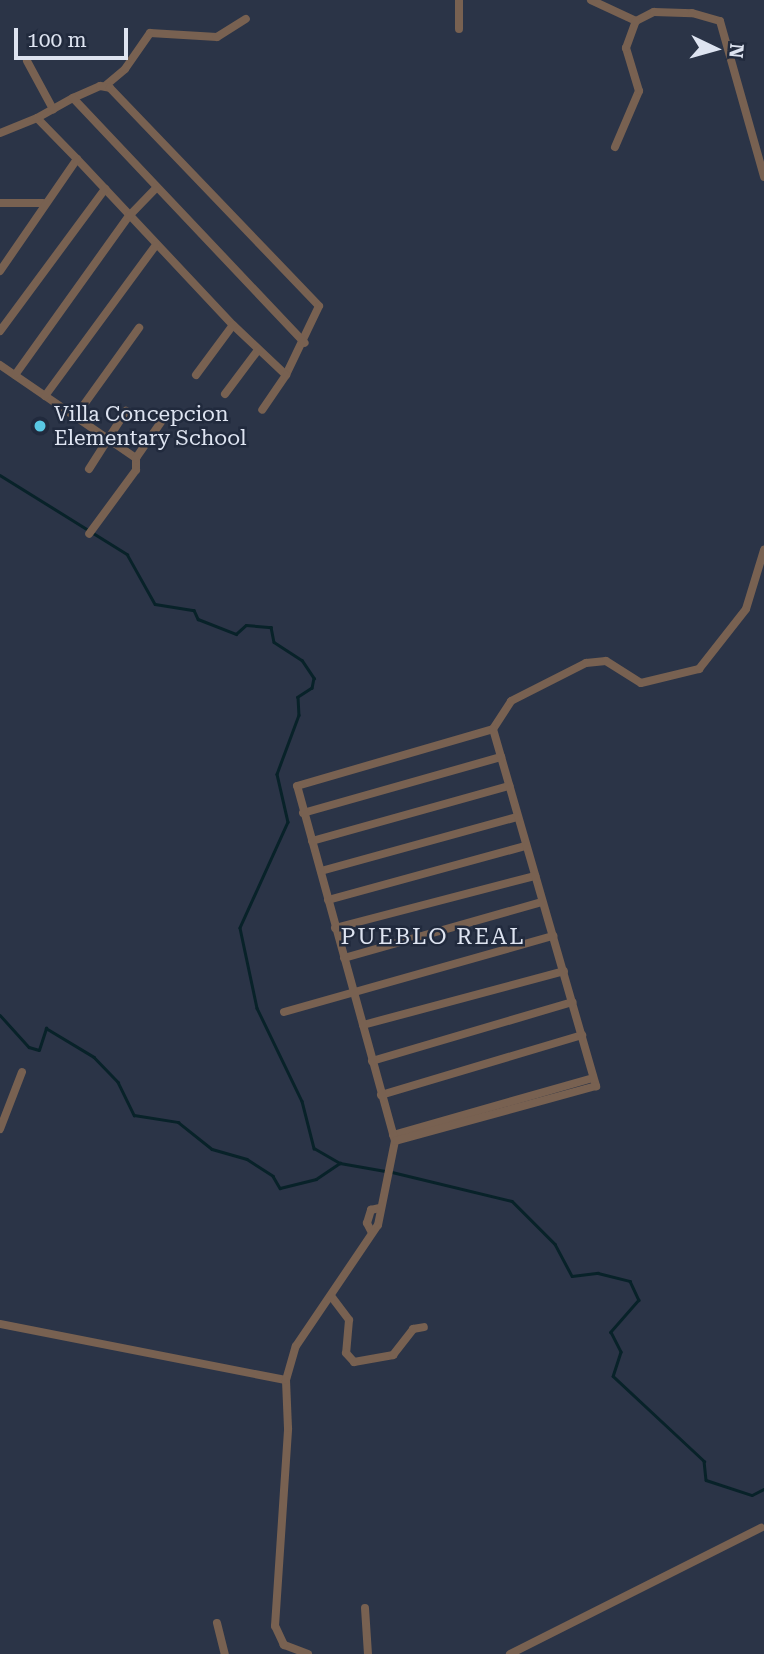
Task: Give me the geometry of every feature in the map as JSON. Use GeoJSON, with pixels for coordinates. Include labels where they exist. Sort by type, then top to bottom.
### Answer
{"type":"FeatureCollection","features":[{"type":"Feature","properties":{"kind":"street"},"geometry":{"type":"LineString","coordinates":[[459,0],[459,29]]}},
{"type":"Feature","properties":{"kind":"street"},"geometry":{"type":"LineString","coordinates":[[591,0],[636,21]]}},
{"type":"Feature","properties":{"kind":"street"},"geometry":{"type":"LineString","coordinates":[[615,147],[639,91],[626,48],[636,21],[654,12],[708,15],[720,20],[764,177]]}},
{"type":"Feature","properties":{"kind":"street"},"geometry":{"type":"LineString","coordinates":[[0,133],[37,118],[73,98],[105,86],[125,69],[150,33],[217,37],[246,19]]}},
{"type":"Feature","properties":{"kind":"street"},"geometry":{"type":"LineString","coordinates":[[27,61],[53,109]]}},
{"type":"Feature","properties":{"kind":"street"},"geometry":{"type":"LineString","coordinates":[[105,86],[123,99],[319,306],[305,343],[262,410]]}},
{"type":"Feature","properties":{"kind":"street"},"geometry":{"type":"LineString","coordinates":[[73,98],[305,343]]}},
{"type":"Feature","properties":{"kind":"street"},"geometry":{"type":"LineString","coordinates":[[37,118],[233,326],[286,376]]}},
{"type":"Feature","properties":{"kind":"street"},"geometry":{"type":"LineString","coordinates":[[0,271],[43,203],[77,159]]}},
{"type":"Feature","properties":{"kind":"street"},"geometry":{"type":"LineString","coordinates":[[0,331],[105,188]]}},
{"type":"Feature","properties":{"kind":"street"},"geometry":{"type":"LineString","coordinates":[[15,375],[129,216],[156,188]]}},
{"type":"Feature","properties":{"kind":"street"},"geometry":{"type":"LineString","coordinates":[[0,203],[43,203]]}},
{"type":"Feature","properties":{"kind":"street"},"geometry":{"type":"LineString","coordinates":[[45,396],[156,245]]}},
{"type":"Feature","properties":{"kind":"street"},"geometry":{"type":"LineString","coordinates":[[196,375],[233,326]]}},
{"type":"Feature","properties":{"kind":"street"},"geometry":{"type":"LineString","coordinates":[[75,417],[139,328]]}},
{"type":"Feature","properties":{"kind":"street"},"geometry":{"type":"LineString","coordinates":[[225,394],[258,350]]}},
{"type":"Feature","properties":{"kind":"street"},"geometry":{"type":"LineString","coordinates":[[0,365],[136,458]]}},
{"type":"Feature","properties":{"kind":"street"},"geometry":{"type":"LineString","coordinates":[[89,469],[126,411]]}},
{"type":"Feature","properties":{"kind":"street"},"geometry":{"type":"LineString","coordinates":[[89,534],[136,470],[136,458],[161,422]]}},
{"type":"Feature","properties":{"kind":"street"},"geometry":{"type":"LineString","coordinates":[[309,1654],[284,1645],[275,1626],[288,1428],[286,1380],[296,1346],[368,1244],[371,1231],[378,1225],[394,1138],[303,813],[298,783],[492,729],[511,701],[586,663],[606,661],[641,683],[699,669],[746,609],[764,550]]}},
{"type":"Feature","properties":{"kind":"street"},"geometry":{"type":"LineString","coordinates":[[394,1138],[596,1086],[492,729]]}},
{"type":"Feature","properties":{"kind":"street"},"geometry":{"type":"LineString","coordinates":[[303,813],[501,757]]}},
{"type":"Feature","properties":{"kind":"street"},"geometry":{"type":"LineString","coordinates":[[312,841],[509,786]]}},
{"type":"Feature","properties":{"kind":"street"},"geometry":{"type":"LineString","coordinates":[[321,871],[517,817]]}},
{"type":"Feature","properties":{"kind":"street"},"geometry":{"type":"LineString","coordinates":[[328,900],[526,846]]}},
{"type":"Feature","properties":{"kind":"street"},"geometry":{"type":"LineString","coordinates":[[335,928],[535,876]]}},
{"type":"Feature","properties":{"kind":"street"},"geometry":{"type":"LineString","coordinates":[[344,958],[542,902]]}},
{"type":"Feature","properties":{"kind":"street"},"geometry":{"type":"LineString","coordinates":[[284,1012],[553,936]]}},
{"type":"Feature","properties":{"kind":"street"},"geometry":{"type":"LineString","coordinates":[[363,1025],[564,971]]}},
{"type":"Feature","properties":{"kind":"street"},"geometry":{"type":"LineString","coordinates":[[372,1061],[573,1002]]}},
{"type":"Feature","properties":{"kind":"street"},"geometry":{"type":"LineString","coordinates":[[381,1095],[582,1035]]}},
{"type":"Feature","properties":{"kind":"street"},"geometry":{"type":"LineString","coordinates":[[0,1129],[22,1072]]}},
{"type":"Feature","properties":{"kind":"street"},"geometry":{"type":"LineString","coordinates":[[331,1296],[349,1320],[345,1353],[355,1362],[393,1354],[413,1329],[424,1327]]}},
{"type":"Feature","properties":{"kind":"street"},"geometry":{"type":"LineString","coordinates":[[0,1324],[286,1380]]}},
{"type":"Feature","properties":{"kind":"street"},"geometry":{"type":"LineString","coordinates":[[510,1654],[761,1528]]}},
{"type":"Feature","properties":{"kind":"street"},"geometry":{"type":"LineString","coordinates":[[365,1608],[368,1654]]}},
{"type":"Feature","properties":{"kind":"street"},"geometry":{"type":"LineString","coordinates":[[217,1623],[217,1638],[225,1654]]}},
{"type":"Feature","properties":{"kind":"waterway"},"geometry":{"type":"LineString","coordinates":[[0,475],[127,554],[155,604],[194,610],[198,619],[236,634],[246,625],[271,627],[274,642],[302,660],[314,678],[312,688],[298,697],[299,715],[277,774],[288,822],[240,928],[257,1008],[302,1101],[314,1148],[340,1163]]}},
{"type":"Feature","properties":{"kind":"waterway"},"geometry":{"type":"LineString","coordinates":[[0,1015],[29,1047],[39,1050],[46,1028],[94,1057],[118,1082],[134,1115],[178,1122],[212,1149],[247,1159],[273,1176],[280,1188],[316,1179],[340,1163],[386,1171]]}},
{"type":"Feature","properties":{"kind":"waterway"},"geometry":{"type":"LineString","coordinates":[[392,1172],[512,1201],[555,1244],[572,1276],[598,1273],[630,1281],[639,1300],[611,1332],[621,1352],[613,1376],[704,1461],[706,1480],[752,1495],[764,1489]]}},
{"type":"Feature","properties":{"kind":"place","name":"Villa Concepcion Elementary School"},"geometry":{"type":"Point","coordinates":[40,426]}},
{"type":"Feature","properties":{"kind":"district","name":"PUEBLO REAL"},"geometry":{"type":"Point","coordinates":[433,937]}}]}
